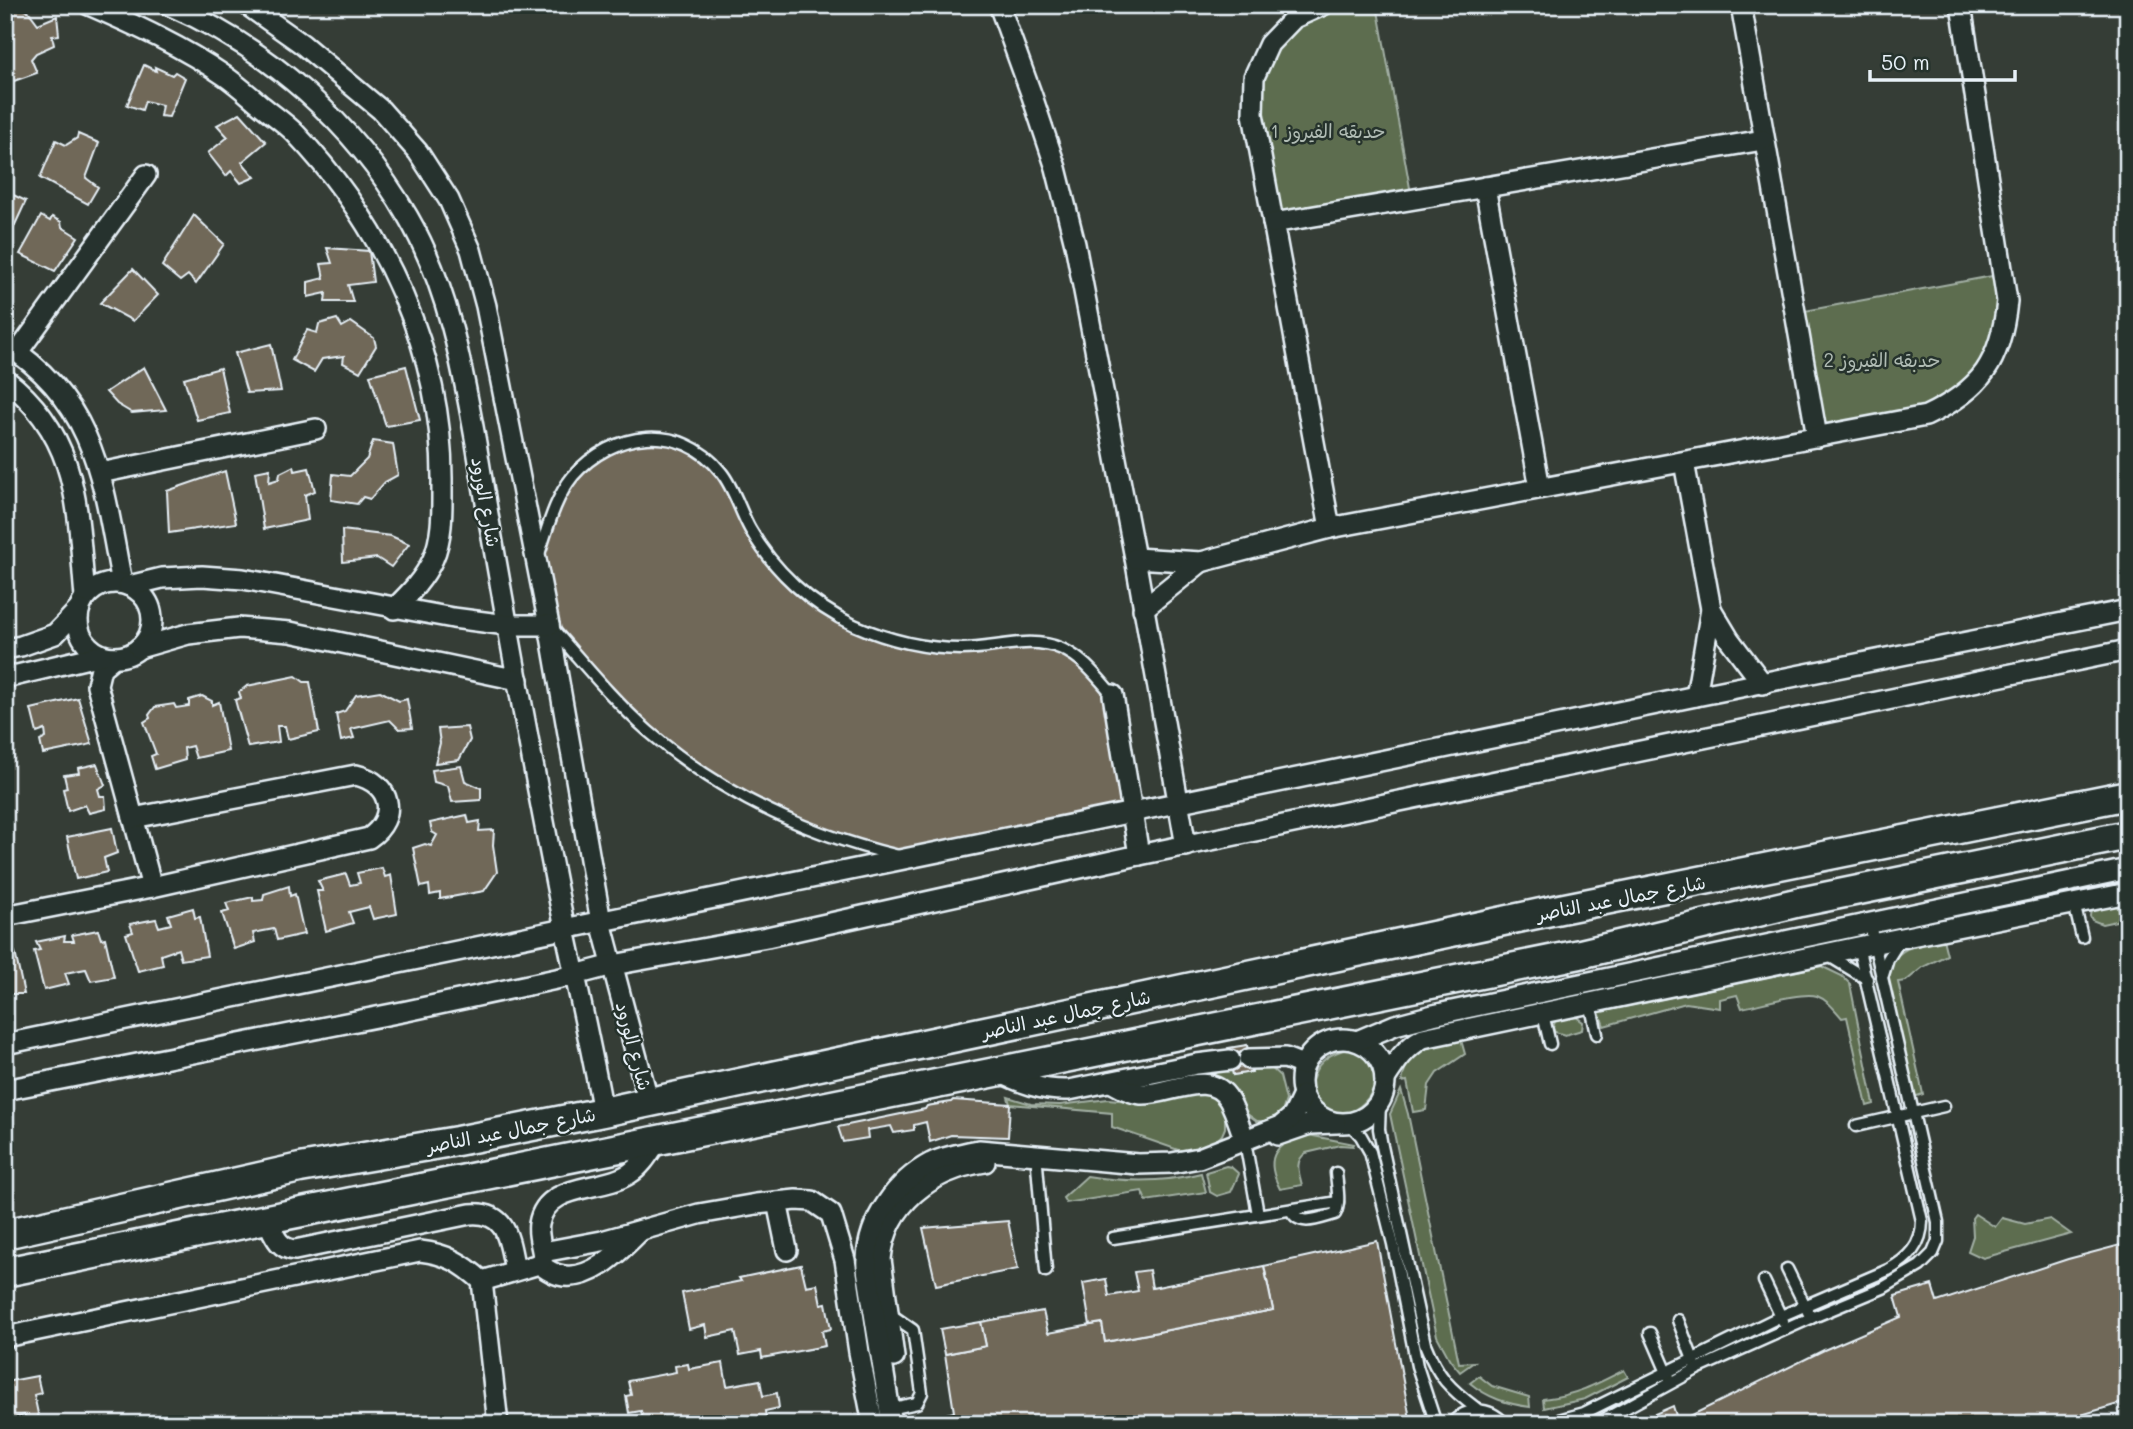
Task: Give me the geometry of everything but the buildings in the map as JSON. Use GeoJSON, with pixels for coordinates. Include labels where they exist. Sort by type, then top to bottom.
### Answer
{"type":"FeatureCollection","features":[{"type":"Feature","properties":{"kind":"main road","name":"شارع جمال عبد الناصر"},"geometry":{"type":"LineString","coordinates":[[13,1232],[300,1168],[457,1141],[649,1103],[1560,909],[2128,795]]}},
{"type":"Feature","properties":{"kind":"main road","name":"شارع جمال عبد الناصر"},"geometry":{"type":"LineString","coordinates":[[17,1270],[1580,954],[1813,900],[2128,835]]}},
{"type":"Feature","properties":{"kind":"main road"},"geometry":{"type":"LineString","coordinates":[[1657,890],[1651,897],[1648,914],[1652,923],[1666,934]]}},
{"type":"Feature","properties":{"kind":"main road"},"geometry":{"type":"LineString","coordinates":[[1560,909],[1577,918],[1582,926],[1584,945],[1580,954]]}},
{"type":"Feature","properties":{"kind":"main road"},"geometry":{"type":"LineString","coordinates":[[13,1232],[14,1255],[23,1265],[17,1270]]}},
{"type":"Feature","properties":{"kind":"street"},"geometry":{"type":"LineString","coordinates":[[89,5],[138,27],[214,69],[293,131],[334,177],[363,218],[399,284],[421,342],[436,402],[442,464],[442,526],[433,558],[417,586],[394,608]]}},
{"type":"Feature","properties":{"kind":"street","name":"شارع الورود"},"geometry":{"type":"LineString","coordinates":[[169,5],[253,50],[313,97],[366,154],[408,218],[441,288],[461,361],[507,625],[603,1112]]}},
{"type":"Feature","properties":{"kind":"street","name":"شارع الورود"},"geometry":{"type":"LineString","coordinates":[[247,5],[302,44],[381,110],[418,152],[449,200],[471,250],[486,306],[550,625],[601,922],[649,1103]]}},
{"type":"Feature","properties":{"kind":"street"},"geometry":{"type":"LineString","coordinates":[[999,5],[1052,156],[1075,244],[1186,846]]}},
{"type":"Feature","properties":{"kind":"street"},"geometry":{"type":"LineString","coordinates":[[1323,5],[1294,18],[1269,44],[1254,77],[1253,114],[1330,528]]}},
{"type":"Feature","properties":{"kind":"street"},"geometry":{"type":"LineString","coordinates":[[1741,5],[1817,437]]}},
{"type":"Feature","properties":{"kind":"street"},"geometry":{"type":"LineString","coordinates":[[1135,558],[1200,562],[1330,528],[1926,416],[1953,403],[1976,384],[1993,359],[2004,331],[2007,301],[1961,5]]}},
{"type":"Feature","properties":{"kind":"street"},"geometry":{"type":"LineString","coordinates":[[1273,223],[1763,140]]}},
{"type":"Feature","properties":{"kind":"street"},"geometry":{"type":"LineString","coordinates":[[125,585],[100,472],[89,440],[71,407],[47,377],[12,348],[146,175]]}},
{"type":"Feature","properties":{"kind":"street"},"geometry":{"type":"LineString","coordinates":[[1485,187],[1540,488]]}},
{"type":"Feature","properties":{"kind":"street"},"geometry":{"type":"LineString","coordinates":[[5,379],[23,393],[47,422],[65,456],[75,493],[82,603],[77,623],[81,636],[89,647],[107,656]]}},
{"type":"Feature","properties":{"kind":"street"},"geometry":{"type":"LineString","coordinates":[[100,472],[316,429]]}},
{"type":"Feature","properties":{"kind":"street"},"geometry":{"type":"LineString","coordinates":[[1684,462],[1710,609],[1696,695]]}},
{"type":"Feature","properties":{"kind":"street"},"geometry":{"type":"LineString","coordinates":[[1143,609],[1200,562]]}},
{"type":"Feature","properties":{"kind":"street"},"geometry":{"type":"LineString","coordinates":[[125,585],[162,578],[202,576],[243,579],[394,608],[507,625],[550,625]]}},
{"type":"Feature","properties":{"kind":"street"},"geometry":{"type":"LineString","coordinates":[[5,649],[55,634],[95,588],[108,583],[134,588],[145,598],[151,610],[152,624],[148,637],[139,648]]}},
{"type":"Feature","properties":{"kind":"street"},"geometry":{"type":"LineString","coordinates":[[1710,609],[1763,684]]}},
{"type":"Feature","properties":{"kind":"street"},"geometry":{"type":"LineString","coordinates":[[5,1044],[1696,695],[1763,684],[2128,610]]}},
{"type":"Feature","properties":{"kind":"street"},"geometry":{"type":"LineString","coordinates":[[5,678],[107,656],[128,655],[139,648],[188,634],[239,628],[290,632],[518,680]]}},
{"type":"Feature","properties":{"kind":"street"},"geometry":{"type":"LineString","coordinates":[[5,1090],[394,1014],[613,965],[767,937],[1139,855],[2128,650]]}},
{"type":"Feature","properties":{"kind":"street"},"geometry":{"type":"LineString","coordinates":[[107,656],[97,685],[152,887]]}},
{"type":"Feature","properties":{"kind":"street"},"geometry":{"type":"LineString","coordinates":[[1113,695],[1139,855]]}},
{"type":"Feature","properties":{"kind":"street"},"geometry":{"type":"LineString","coordinates":[[5,916],[152,887],[369,838],[378,832],[388,813],[383,792],[376,783],[367,777],[356,775],[133,818]]}},
{"type":"Feature","properties":{"kind":"street"},"geometry":{"type":"LineString","coordinates":[[1357,1041],[1433,1015],[1864,936],[2128,869]]}},
{"type":"Feature","properties":{"kind":"street"},"geometry":{"type":"LineString","coordinates":[[1385,1079],[1402,1054],[1423,1038],[1826,954],[1864,936],[1901,938],[2128,893]]}},
{"type":"Feature","properties":{"kind":"street"},"geometry":{"type":"LineString","coordinates":[[896,1415],[867,1259],[872,1235],[881,1213],[894,1193],[912,1176],[932,1163],[955,1154],[979,1150],[1155,1164],[1199,1158],[1297,1127],[1323,1122],[1342,1123],[1361,1119],[1380,1102],[1384,1091],[1383,1067],[1368,1047],[1345,1038],[1320,1045],[1310,1054],[1303,1065],[1300,1080],[1303,1095],[1310,1108],[1322,1118],[1342,1123]]}},
{"type":"Feature","properties":{"kind":"street"},"geometry":{"type":"LineString","coordinates":[[997,1070],[1030,1086],[1056,1090],[1080,1088],[1197,1064],[1240,1059],[1285,1058],[1303,1065]]}},
{"type":"Feature","properties":{"kind":"street"},"geometry":{"type":"LineString","coordinates":[[1111,1082],[1125,1090],[1141,1094],[1194,1084],[1214,1087],[1228,1099],[1245,1145]]}},
{"type":"Feature","properties":{"kind":"street"},"geometry":{"type":"LineString","coordinates":[[896,1415],[882,1275],[882,1245],[894,1217],[913,1195],[936,1177],[967,1165],[985,1162],[1124,1171],[1163,1171],[1201,1165],[1245,1145],[1287,1121],[1297,1110],[1303,1095]]}},
{"type":"Feature","properties":{"kind":"street"},"geometry":{"type":"LineString","coordinates":[[641,1230],[621,1250],[593,1270],[571,1276],[559,1275],[541,1258],[538,1229],[548,1205],[562,1194],[628,1175],[644,1161],[657,1141]]}},
{"type":"Feature","properties":{"kind":"street"},"geometry":{"type":"LineString","coordinates":[[482,1281],[541,1258],[699,1214],[777,1202],[812,1201],[831,1214],[845,1260],[873,1424]]}},
{"type":"Feature","properties":{"kind":"street"},"geometry":{"type":"LineString","coordinates":[[777,1202],[788,1250]]}},
{"type":"Feature","properties":{"kind":"street"},"geometry":{"type":"LineString","coordinates":[[267,1220],[280,1244],[289,1250],[295,1250],[482,1213],[494,1217],[502,1225],[508,1237],[515,1270]]}},
{"type":"Feature","properties":{"kind":"street"},"geometry":{"type":"LineString","coordinates":[[5,1337],[420,1251],[453,1259],[482,1281],[498,1424]]}},
{"type":"Feature","properties":{"kind":"lane"},"geometry":{"type":"LineString","coordinates":[[537,561],[559,497],[588,461],[607,448],[626,441],[642,437],[671,440],[697,452],[721,472],[764,551],[798,587],[834,614],[874,633],[918,645],[962,649],[1037,643],[1052,645],[1078,658],[1113,695]]}},
{"type":"Feature","properties":{"kind":"lane"},"geometry":{"type":"LineString","coordinates":[[550,625],[620,704],[647,730],[706,775],[737,795],[802,826],[836,839],[910,859]]}},
{"type":"Feature","properties":{"kind":"lane"},"geometry":{"type":"LineString","coordinates":[[2073,902],[2082,937]]}},
{"type":"Feature","properties":{"kind":"lane"},"geometry":{"type":"LineString","coordinates":[[1544,1424],[1584,1413],[1667,1371],[1695,1365],[1882,1288],[1920,1266],[1933,1253],[1938,1241],[1938,1222],[1882,979],[1864,936]]}},
{"type":"Feature","properties":{"kind":"lane"},"geometry":{"type":"LineString","coordinates":[[1596,1424],[1781,1316],[1888,1270],[1916,1246],[1922,1234],[1922,1221],[1867,980],[1864,936]]}},
{"type":"Feature","properties":{"kind":"lane"},"geometry":{"type":"LineString","coordinates":[[1882,979],[1888,959],[1901,938]]}},
{"type":"Feature","properties":{"kind":"lane"},"geometry":{"type":"LineString","coordinates":[[1826,954],[1867,980]]}},
{"type":"Feature","properties":{"kind":"lane"},"geometry":{"type":"LineString","coordinates":[[1590,1003],[1597,1034]]}},
{"type":"Feature","properties":{"kind":"lane"},"geometry":{"type":"LineString","coordinates":[[1543,1014],[1550,1044]]}},
{"type":"Feature","properties":{"kind":"lane"},"geometry":{"type":"LineString","coordinates":[[1380,1102],[1379,1129],[1382,1146],[1425,1344],[1438,1374],[1477,1409]]}},
{"type":"Feature","properties":{"kind":"lane"},"geometry":{"type":"LineString","coordinates":[[1856,1126],[1944,1106]]}},
{"type":"Feature","properties":{"kind":"lane"},"geometry":{"type":"LineString","coordinates":[[1342,1123],[1361,1136],[1370,1152],[1393,1244],[1417,1366],[1436,1424]]}},
{"type":"Feature","properties":{"kind":"lane"},"geometry":{"type":"LineString","coordinates":[[1245,1145],[1258,1214]]}},
{"type":"Feature","properties":{"kind":"lane"},"geometry":{"type":"LineString","coordinates":[[1037,1165],[1046,1271]]}},
{"type":"Feature","properties":{"kind":"lane"},"geometry":{"type":"LineString","coordinates":[[1113,1238],[1291,1210],[1295,1218],[1305,1220],[1335,1214],[1338,1210],[1336,1173]]}},
{"type":"Feature","properties":{"kind":"lane"},"geometry":{"type":"LineString","coordinates":[[1787,1269],[1811,1318]]}},
{"type":"Feature","properties":{"kind":"lane"},"geometry":{"type":"LineString","coordinates":[[1763,1281],[1786,1329]]}},
{"type":"Feature","properties":{"kind":"lane"},"geometry":{"type":"LineString","coordinates":[[1678,1320],[1695,1365]]}},
{"type":"Feature","properties":{"kind":"lane"},"geometry":{"type":"LineString","coordinates":[[1650,1333],[1671,1382]]}},
{"type":"Feature","properties":{"kind":"lane"},"geometry":{"type":"LineString","coordinates":[[1451,1424],[1457,1417],[1477,1409],[1498,1416],[1504,1424]]}},
{"type":"Feature","properties":{"kind":"green space","name":"حدبقه الفيروز 1"},"geometry":{"type":"Polygon","coordinates":[[[1323,5],[1377,5],[1412,199],[1273,223],[1253,114],[1269,44],[1323,5]]]}},
{"type":"Feature","properties":{"kind":"green space","name":"حدبقه الفيروز 2"},"geometry":{"type":"Polygon","coordinates":[[[2003,274],[2004,331],[1953,403],[1817,437],[1794,313],[2003,274]]]}},
{"type":"Feature","properties":{"kind":"green space"},"geometry":{"type":"Polygon","coordinates":[[[2116,904],[2121,914],[2116,921],[2102,924],[2092,920],[2091,909],[2116,904]]]}},
{"type":"Feature","properties":{"kind":"green space"},"geometry":{"type":"Polygon","coordinates":[[[1943,939],[1947,955],[1923,967],[1906,981],[1898,982],[1923,1094],[1914,1097],[1887,973],[1902,952],[1943,939]]]}},
{"type":"Feature","properties":{"kind":"green space"},"geometry":{"type":"Polygon","coordinates":[[[1821,966],[1842,976],[1850,984],[1874,1104],[1867,1106],[1847,1017],[1842,1018],[1817,996],[1791,997],[1742,1008],[1737,995],[1720,999],[1720,1008],[1686,1003],[1604,1026],[1599,1012],[1821,966]]]}},
{"type":"Feature","properties":{"kind":"green space"},"geometry":{"type":"Polygon","coordinates":[[[1576,1017],[1583,1022],[1582,1030],[1565,1035],[1555,1032],[1555,1021],[1576,1017]]]}},
{"type":"Feature","properties":{"kind":"green space"},"geometry":{"type":"Polygon","coordinates":[[[1461,1040],[1465,1054],[1437,1073],[1429,1085],[1426,1110],[1413,1112],[1407,1081],[1402,1082],[1409,1060],[1421,1049],[1461,1040]]]}},
{"type":"Feature","properties":{"kind":"green space"},"geometry":{"type":"Polygon","coordinates":[[[1348,1049],[1356,1049],[1371,1056],[1376,1074],[1372,1092],[1351,1111],[1342,1114],[1326,1112],[1320,1108],[1313,1096],[1314,1074],[1323,1061],[1348,1049]]]}},
{"type":"Feature","properties":{"kind":"green space"},"geometry":{"type":"Polygon","coordinates":[[[1250,1063],[1270,1067],[1280,1076],[1286,1100],[1282,1112],[1268,1121],[1257,1121],[1243,1111],[1234,1092],[1139,1088],[1139,1083],[1201,1072],[1232,1071],[1233,1075],[1251,1072],[1250,1063]]]}},
{"type":"Feature","properties":{"kind":"green space"},"geometry":{"type":"Polygon","coordinates":[[[1199,1090],[1217,1098],[1225,1113],[1225,1128],[1212,1145],[1184,1152],[1112,1127],[1112,1113],[1010,1104],[1008,1097],[1031,1104],[1060,1105],[1108,1099],[1146,1100],[1199,1090]]]}},
{"type":"Feature","properties":{"kind":"green space"},"geometry":{"type":"Polygon","coordinates":[[[1401,1090],[1459,1363],[1474,1362],[1460,1372],[1437,1336],[1390,1114],[1401,1090]]]}},
{"type":"Feature","properties":{"kind":"green space"},"geometry":{"type":"Polygon","coordinates":[[[1303,1134],[1354,1144],[1306,1153],[1299,1163],[1302,1185],[1280,1189],[1273,1170],[1274,1155],[1284,1144],[1303,1134]]]}},
{"type":"Feature","properties":{"kind":"green space"},"geometry":{"type":"Polygon","coordinates":[[[1226,1166],[1239,1174],[1231,1192],[1217,1196],[1210,1192],[1206,1172],[1226,1166]]]}},
{"type":"Feature","properties":{"kind":"green space"},"geometry":{"type":"Polygon","coordinates":[[[1201,1173],[1206,1192],[1146,1201],[1142,1191],[1066,1203],[1063,1198],[1087,1176],[1144,1180],[1172,1179],[1201,1173]]]}},
{"type":"Feature","properties":{"kind":"green space"},"geometry":{"type":"Polygon","coordinates":[[[1975,1214],[1995,1227],[2002,1218],[2025,1224],[2050,1219],[2071,1234],[1983,1258],[1968,1251],[1973,1236],[1972,1218],[1975,1214]]]}},
{"type":"Feature","properties":{"kind":"green space"},"geometry":{"type":"Polygon","coordinates":[[[1624,1370],[1628,1377],[1585,1399],[1544,1408],[1543,1399],[1585,1389],[1624,1370]]]}},
{"type":"Feature","properties":{"kind":"green space"},"geometry":{"type":"Polygon","coordinates":[[[1479,1376],[1492,1386],[1529,1397],[1530,1407],[1506,1402],[1484,1393],[1470,1383],[1479,1376]]]}}]}
